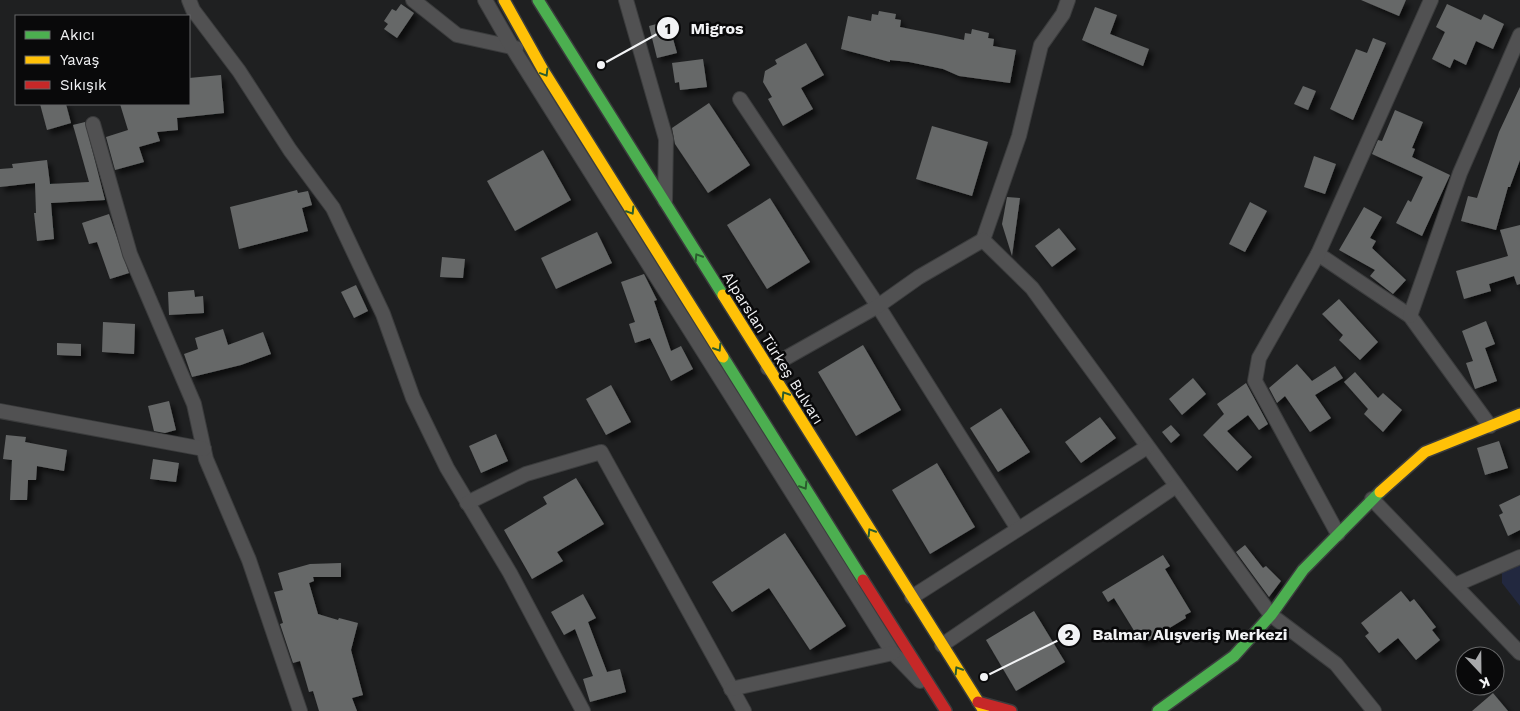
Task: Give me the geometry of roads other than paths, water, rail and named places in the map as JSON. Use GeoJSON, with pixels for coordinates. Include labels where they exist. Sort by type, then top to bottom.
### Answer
{"type":"FeatureCollection","features":[{"type":"Feature","properties":{"kind":"main road"},"geometry":{"type":"LineString","coordinates":[[504,0],[534,53],[944,708]]}},
{"type":"Feature","properties":{"kind":"main road","name":"Alparslan Türkeş Bulvarı"},"geometry":{"type":"LineString","coordinates":[[538,0],[981,707]]}},
{"type":"Feature","properties":{"kind":"main road"},"geometry":{"type":"LineString","coordinates":[[1158,711],[1234,656],[1272,615],[1303,570],[1372,499],[1425,452],[1520,414]]}},
{"type":"Feature","properties":{"kind":"main road"},"geometry":{"type":"LineString","coordinates":[[981,707],[1011,711]]}},
{"type":"Feature","properties":{"kind":"street"},"geometry":{"type":"LineString","coordinates":[[188,0],[193,10],[239,71],[290,150],[333,208],[383,314],[413,398],[447,468],[510,572],[583,711]]}},
{"type":"Feature","properties":{"kind":"street"},"geometry":{"type":"LineString","coordinates":[[413,0],[457,35],[534,53]]}},
{"type":"Feature","properties":{"kind":"street"},"geometry":{"type":"LineString","coordinates":[[485,0],[512,47],[893,653],[944,708]]}},
{"type":"Feature","properties":{"kind":"street"},"geometry":{"type":"LineString","coordinates":[[626,0],[666,139],[665,205]]}},
{"type":"Feature","properties":{"kind":"street"},"geometry":{"type":"LineString","coordinates":[[768,368],[878,306],[919,277],[984,240],[1019,136],[1041,44],[1063,14],[1068,0]]}},
{"type":"Feature","properties":{"kind":"street"},"geometry":{"type":"LineString","coordinates":[[1338,534],[1255,381],[1259,358],[1318,254],[1432,0]]}},
{"type":"Feature","properties":{"kind":"street"},"geometry":{"type":"LineString","coordinates":[[1410,316],[1460,173],[1520,35]]}},
{"type":"Feature","properties":{"kind":"street"},"geometry":{"type":"LineString","coordinates":[[740,99],[878,306],[1018,529]]}},
{"type":"Feature","properties":{"kind":"street"},"geometry":{"type":"LineString","coordinates":[[93,124],[130,254],[194,404],[204,449],[249,560],[300,711]]}},
{"type":"Feature","properties":{"kind":"street"},"geometry":{"type":"LineString","coordinates":[[984,240],[1032,288],[1272,615],[1336,664],[1374,711]]}},
{"type":"Feature","properties":{"kind":"street"},"geometry":{"type":"LineString","coordinates":[[1318,254],[1410,316],[1490,426]]}},
{"type":"Feature","properties":{"kind":"street"},"geometry":{"type":"LineString","coordinates":[[0,411],[204,449]]}},
{"type":"Feature","properties":{"kind":"street"},"geometry":{"type":"LineString","coordinates":[[912,597],[1147,447]]}},
{"type":"Feature","properties":{"kind":"street"},"geometry":{"type":"LineString","coordinates":[[467,503],[526,474],[601,452],[744,711]]}},
{"type":"Feature","properties":{"kind":"street"},"geometry":{"type":"LineString","coordinates":[[942,645],[1176,486]]}},
{"type":"Feature","properties":{"kind":"street"},"geometry":{"type":"LineString","coordinates":[[1372,499],[1520,652]]}},
{"type":"Feature","properties":{"kind":"street"},"geometry":{"type":"LineString","coordinates":[[1455,585],[1520,558]]}},
{"type":"Feature","properties":{"kind":"street"},"geometry":{"type":"LineString","coordinates":[[732,689],[893,653]]}},
{"type":"Feature","properties":{"kind":"place","name":"Migros"},"geometry":{"type":"Point","coordinates":[601,65]}},
{"type":"Feature","properties":{"kind":"place","name":"Balmar Alışveriş Merkezi"},"geometry":{"type":"Point","coordinates":[984,677]}}]}
